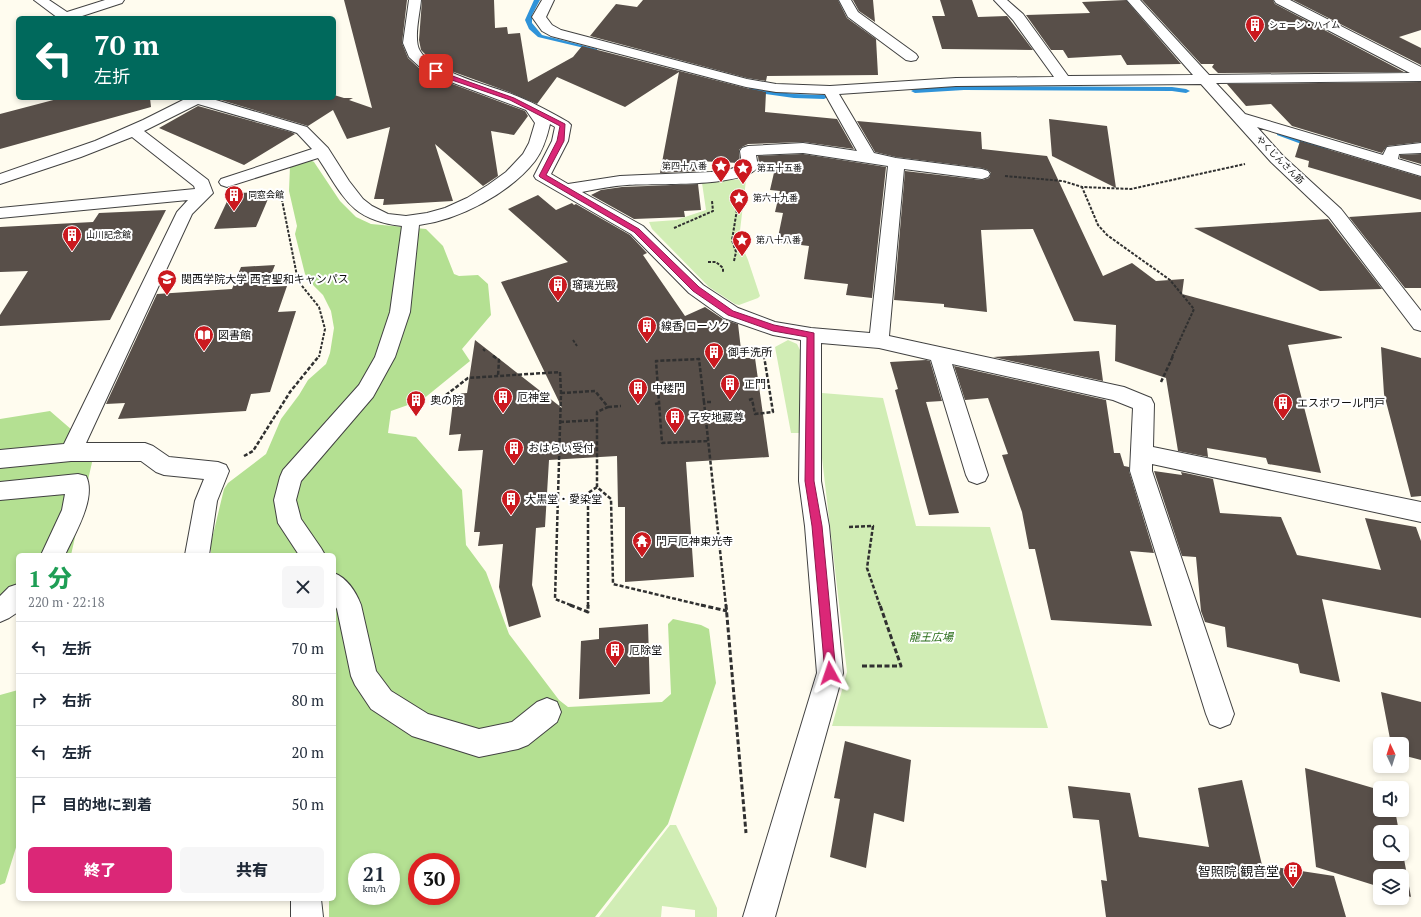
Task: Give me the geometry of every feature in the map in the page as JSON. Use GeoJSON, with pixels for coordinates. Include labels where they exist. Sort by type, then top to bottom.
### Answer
{"type":"FeatureCollection","features":[{"type":"Feature","properties":{"kind":"street"},"geometry":{"type":"LineString","coordinates":[[40,0],[64,16]]}},
{"type":"Feature","properties":{"kind":"street"},"geometry":{"type":"LineString","coordinates":[[73,16],[118,0]]}},
{"type":"Feature","properties":{"kind":"street"},"geometry":{"type":"LineString","coordinates":[[415,0],[410,43],[414,54],[427,66],[445,75],[512,99],[563,125],[560,141],[542,176],[637,230],[696,289],[731,313],[773,328],[803,334],[879,341],[1118,393],[1144,404],[1141,471],[1220,714]]}},
{"type":"Feature","properties":{"kind":"street"},"geometry":{"type":"LineString","coordinates":[[548,0],[539,17],[547,28],[556,33],[746,83],[776,88],[830,90],[956,82],[1421,77]]}},
{"type":"Feature","properties":{"kind":"street"},"geometry":{"type":"LineString","coordinates":[[845,0],[853,14],[911,57]]}},
{"type":"Feature","properties":{"kind":"street"},"geometry":{"type":"LineString","coordinates":[[1000,0],[1018,17],[1064,81]]}},
{"type":"Feature","properties":{"kind":"street","name":"やくじんさん筋"},"geometry":{"type":"LineString","coordinates":[[1133,0],[1277,159],[1335,213],[1421,324]]}},
{"type":"Feature","properties":{"kind":"street"},"geometry":{"type":"LineString","coordinates":[[1280,0],[1421,73]]}},
{"type":"Feature","properties":{"kind":"street"},"geometry":{"type":"LineString","coordinates":[[830,90],[868,157]]}},
{"type":"Feature","properties":{"kind":"street"},"geometry":{"type":"LineString","coordinates":[[0,179],[52,163],[134,131],[191,100]]}},
{"type":"Feature","properties":{"kind":"street"},"geometry":{"type":"LineString","coordinates":[[202,100],[301,129],[322,150],[349,194],[366,210],[385,219],[411,222],[443,215],[469,204],[498,186],[527,161],[540,137],[543,123],[531,108]]}},
{"type":"Feature","properties":{"kind":"street"},"geometry":{"type":"LineString","coordinates":[[1238,117],[1421,171]]}},
{"type":"Feature","properties":{"kind":"street"},"geometry":{"type":"LineString","coordinates":[[134,131],[202,184],[205,193]]}},
{"type":"Feature","properties":{"kind":"street"},"geometry":{"type":"LineString","coordinates":[[567,189],[629,180],[728,176],[747,171],[750,167],[748,151],[804,148],[868,157],[896,163],[982,174]]}},
{"type":"Feature","properties":{"kind":"street"},"geometry":{"type":"LineString","coordinates":[[1390,162],[1393,150],[1421,148]]}},
{"type":"Feature","properties":{"kind":"street"},"geometry":{"type":"LineString","coordinates":[[227,182],[322,150]]}},
{"type":"Feature","properties":{"kind":"street"},"geometry":{"type":"LineString","coordinates":[[879,341],[896,163]]}},
{"type":"Feature","properties":{"kind":"street"},"geometry":{"type":"LineString","coordinates":[[0,213],[205,193]]}},
{"type":"Feature","properties":{"kind":"street"},"geometry":{"type":"LineString","coordinates":[[71,452],[185,212],[205,193]]}},
{"type":"Feature","properties":{"kind":"street"},"geometry":{"type":"LineString","coordinates":[[312,553],[290,523],[285,500],[291,477],[366,391],[386,357],[400,312],[411,222]]}},
{"type":"Feature","properties":{"kind":"street"},"geometry":{"type":"LineString","coordinates":[[759,917],[830,673],[817,526],[810,481],[803,334]]}},
{"type":"Feature","properties":{"kind":"street"},"geometry":{"type":"LineString","coordinates":[[939,354],[977,475]]}},
{"type":"Feature","properties":{"kind":"street"},"geometry":{"type":"LineString","coordinates":[[0,459],[71,452],[145,452],[164,466],[218,472],[206,501],[197,553]]}},
{"type":"Feature","properties":{"kind":"street"},"geometry":{"type":"LineString","coordinates":[[1142,453],[1421,512]]}},
{"type":"Feature","properties":{"kind":"street"},"geometry":{"type":"LineString","coordinates":[[0,491],[78,483],[74,510],[55,553]]}},
{"type":"Feature","properties":{"kind":"street"},"geometry":{"type":"LineString","coordinates":[[336,587],[349,605],[364,676],[381,700],[422,726],[480,743],[518,735],[547,712]]}},
{"type":"Feature","properties":{"kind":"street"},"geometry":{"type":"LineString","coordinates":[[0,610],[16,597]]}},
{"type":"Feature","properties":{"kind":"street"},"geometry":{"type":"LineString","coordinates":[[306,901],[307,917]]}},
{"type":"Feature","properties":{"kind":"path"},"geometry":{"type":"LineString","coordinates":[[982,174],[1063,181],[1082,187],[1131,189],[1150,186],[1192,174],[1277,159]]}},
{"type":"Feature","properties":{"kind":"path"},"geometry":{"type":"LineString","coordinates":[[1082,187],[1098,225],[1106,235],[1170,280],[1194,309],[1157,390],[1144,404]]}},
{"type":"Feature","properties":{"kind":"path"},"geometry":{"type":"LineString","coordinates":[[734,261],[736,252],[732,240],[740,190]]}},
{"type":"Feature","properties":{"kind":"path"},"geometry":{"type":"LineString","coordinates":[[218,472],[253,451],[290,392],[319,358],[325,329],[319,306],[298,281],[280,193]]}},
{"type":"Feature","properties":{"kind":"path"},"geometry":{"type":"LineString","coordinates":[[672,229],[713,211],[711,198]]}},
{"type":"Feature","properties":{"kind":"path"},"geometry":{"type":"LineString","coordinates":[[749,400],[752,399],[754,414],[773,412],[762,345],[803,334]]}},
{"type":"Feature","properties":{"kind":"path"},"geometry":{"type":"LineString","coordinates":[[573,340],[577,346]]}},
{"type":"Feature","properties":{"kind":"path"},"geometry":{"type":"LineString","coordinates":[[482,348],[485,351]]}},
{"type":"Feature","properties":{"kind":"path"},"geometry":{"type":"LineString","coordinates":[[492,356],[499,360],[498,376]]}},
{"type":"Feature","properties":{"kind":"path"},"geometry":{"type":"LineString","coordinates":[[709,441],[662,443],[656,361],[699,359],[709,441],[727,611],[746,838]]}},
{"type":"Feature","properties":{"kind":"path"},"geometry":{"type":"LineString","coordinates":[[446,395],[468,378],[560,372],[561,393],[555,599],[588,612],[588,493],[597,487]]}},
{"type":"Feature","properties":{"kind":"path"},"geometry":{"type":"LineString","coordinates":[[561,393],[595,391],[608,407]]}},
{"type":"Feature","properties":{"kind":"path"},"geometry":{"type":"LineString","coordinates":[[704,402],[711,402]]}},
{"type":"Feature","properties":{"kind":"path"},"geometry":{"type":"LineString","coordinates":[[655,404],[660,403]]}},
{"type":"Feature","properties":{"kind":"path"},"geometry":{"type":"LineString","coordinates":[[621,406],[608,407],[597,412],[597,487],[611,500],[613,584],[727,611]]}},
{"type":"Feature","properties":{"kind":"path"},"geometry":{"type":"LineString","coordinates":[[560,422],[597,420]]}},
{"type":"Feature","properties":{"kind":"path"},"geometry":{"type":"LineString","coordinates":[[854,666],[900,666],[867,568],[873,526],[860,526]]}},
{"type":"Feature","properties":{"kind":"green space"},"geometry":{"type":"Polygon","coordinates":[[[310,160],[314,162],[340,201],[356,217],[371,224],[426,229],[443,246],[454,274],[459,276],[478,275],[488,284],[491,315],[462,349],[470,361],[422,400],[391,411],[388,433],[416,437],[462,490],[466,545],[486,572],[509,634],[559,700],[568,707],[662,702],[671,694],[668,624],[673,619],[701,625],[709,629],[716,683],[668,824],[595,917],[329,917],[329,901],[336,901],[336,553],[211,553],[211,543],[224,489],[228,483],[266,454],[281,419],[308,380],[326,364],[330,353],[334,328],[331,311],[323,295],[305,274],[295,234],[297,226],[289,191],[290,166],[310,160]]]}},
{"type":"Feature","properties":{"kind":"green space"},"geometry":{"type":"Polygon","coordinates":[[[745,179],[739,239],[760,296],[739,305],[735,304],[709,287],[652,229],[649,222],[676,220],[706,210],[702,183],[705,181],[745,179]]]}},
{"type":"Feature","properties":{"kind":"green space"},"geometry":{"type":"Polygon","coordinates":[[[788,340],[797,344],[800,350],[800,433],[791,433],[775,347],[788,340]]]}},
{"type":"Feature","properties":{"kind":"green space","name":"龍王広場"},"geometry":{"type":"Polygon","coordinates":[[[822,393],[883,398],[916,526],[990,527],[1048,728],[832,726],[847,672],[822,458],[822,393]]]}},
{"type":"Feature","properties":{"kind":"green space"},"geometry":{"type":"Polygon","coordinates":[[[50,411],[94,449],[71,553],[16,553],[16,605],[0,617],[0,419],[50,411]]]}},
{"type":"Feature","properties":{"kind":"green space"},"geometry":{"type":"Polygon","coordinates":[[[16,691],[16,847],[5,883],[0,885],[0,695],[16,691]]]}},
{"type":"Feature","properties":{"kind":"green space"},"geometry":{"type":"Polygon","coordinates":[[[670,825],[676,825],[717,908],[717,917],[695,917],[695,910],[662,906],[661,917],[599,917],[670,825]]]}},
{"type":"Feature","properties":{"kind":"building"},"geometry":{"type":"Polygon","coordinates":[[[344,0],[407,0],[402,43],[408,58],[421,70],[439,79],[525,111],[528,116],[514,135],[491,131],[498,176],[483,186],[435,144],[453,201],[383,205],[384,199],[374,199],[390,127],[347,139],[333,110],[308,126],[221,100],[336,100],[336,96],[344,98],[353,98],[349,100],[372,108],[344,0]]]}},
{"type":"Feature","properties":{"kind":"building"},"geometry":{"type":"Polygon","coordinates":[[[422,0],[494,0],[495,28],[507,27],[508,34],[520,33],[528,82],[573,57],[582,46],[766,92],[765,112],[837,119],[854,149],[803,142],[748,144],[739,150],[740,163],[696,161],[697,171],[660,173],[679,72],[625,107],[557,77],[537,104],[451,71],[428,57],[421,50],[419,40],[422,0]]]}},
{"type":"Feature","properties":{"kind":"building"},"geometry":{"type":"Polygon","coordinates":[[[643,0],[838,0],[847,18],[876,39],[878,75],[767,76],[766,81],[747,78],[590,36],[616,4],[637,7],[643,0]]]}},
{"type":"Feature","properties":{"kind":"building"},"geometry":{"type":"Polygon","coordinates":[[[853,0],[873,0],[875,22],[859,11],[853,0]]]}},
{"type":"Feature","properties":{"kind":"building"},"geometry":{"type":"Polygon","coordinates":[[[940,0],[972,0],[978,17],[1007,16],[1033,50],[942,49],[932,16],[945,16],[940,0]]]}},
{"type":"Feature","properties":{"kind":"building"},"geometry":{"type":"Polygon","coordinates":[[[1126,0],[1181,64],[1127,65],[1121,55],[1068,58],[1063,50],[1051,50],[1026,15],[1090,13],[1082,2],[1126,0]]]}},
{"type":"Feature","properties":{"kind":"building"},"geometry":{"type":"Polygon","coordinates":[[[1142,0],[1273,0],[1275,4],[1404,72],[1218,73],[1212,67],[1214,64],[1201,64],[1142,0]]]}},
{"type":"Feature","properties":{"kind":"building"},"geometry":{"type":"Polygon","coordinates":[[[1293,0],[1421,0],[1421,30],[1399,37],[1421,48],[1421,65],[1293,0]]]}},
{"type":"Feature","properties":{"kind":"building"},"geometry":{"type":"Polygon","coordinates":[[[1421,82],[1421,142],[1387,146],[1382,153],[1292,126],[1271,104],[1246,106],[1227,84],[1421,82]]]}},
{"type":"Feature","properties":{"kind":"building"},"geometry":{"type":"Polygon","coordinates":[[[53,100],[150,100],[151,107],[0,149],[0,114],[53,100]]]}},
{"type":"Feature","properties":{"kind":"building"},"geometry":{"type":"Polygon","coordinates":[[[198,106],[295,134],[244,165],[159,128],[198,106]]]}},
{"type":"Feature","properties":{"kind":"building"},"geometry":{"type":"Polygon","coordinates":[[[1049,119],[1107,126],[1116,188],[1052,156],[1049,119]]]}},
{"type":"Feature","properties":{"kind":"building"},"geometry":{"type":"Polygon","coordinates":[[[857,121],[981,132],[982,149],[1047,156],[1103,276],[1132,263],[1156,281],[1184,279],[1182,294],[1342,337],[1288,345],[1321,473],[1268,464],[1266,458],[1207,448],[1208,457],[1178,451],[1166,378],[1115,361],[1116,325],[1074,321],[1033,229],[981,230],[987,312],[944,307],[944,304],[894,300],[905,171],[982,180],[989,178],[991,173],[982,168],[896,157],[875,152],[857,121]]]}},
{"type":"Feature","properties":{"kind":"building"},"geometry":{"type":"Polygon","coordinates":[[[1300,141],[1421,177],[1421,200],[1308,167],[1309,161],[1295,157],[1300,141]]]}},
{"type":"Feature","properties":{"kind":"building"},"geometry":{"type":"Polygon","coordinates":[[[803,154],[886,167],[872,298],[846,295],[848,284],[804,279],[809,246],[777,242],[783,213],[775,212],[780,191],[770,190],[776,164],[759,164],[758,156],[803,154]]]}},
{"type":"Feature","properties":{"kind":"building"},"geometry":{"type":"Polygon","coordinates":[[[1421,154],[1421,164],[1400,158],[1400,155],[1421,154]]]}},
{"type":"Feature","properties":{"kind":"building"},"geometry":{"type":"Polygon","coordinates":[[[698,184],[701,210],[684,211],[685,217],[634,219],[591,195],[601,190],[622,187],[698,184]]]}},
{"type":"Feature","properties":{"kind":"building","name":"同窓会館"},"geometry":{"type":"Polygon","coordinates":[[[271,192],[256,227],[214,229],[231,193],[271,192]]]}},
{"type":"Feature","properties":{"kind":"building"},"geometry":{"type":"Polygon","coordinates":[[[538,195],[556,210],[572,203],[574,205],[576,204],[630,235],[647,253],[643,255],[685,316],[705,307],[723,319],[738,324],[742,358],[755,358],[769,457],[686,462],[694,577],[625,582],[625,507],[618,507],[617,456],[549,460],[545,527],[536,528],[532,585],[541,617],[509,627],[499,587],[503,544],[478,546],[480,532],[474,532],[483,450],[458,451],[461,434],[449,435],[454,394],[467,393],[475,340],[562,408],[501,282],[568,262],[508,209],[538,195]]]}},
{"type":"Feature","properties":{"kind":"building","name":"山川記念館"},"geometry":{"type":"Polygon","coordinates":[[[166,210],[110,320],[0,326],[0,315],[28,271],[0,272],[0,227],[93,222],[99,213],[166,210]]]}},
{"type":"Feature","properties":{"kind":"building"},"geometry":{"type":"Polygon","coordinates":[[[1421,212],[1421,288],[1405,288],[1349,217],[1421,212]]]}},
{"type":"Feature","properties":{"kind":"building"},"geometry":{"type":"Polygon","coordinates":[[[1328,219],[1382,289],[1320,291],[1194,228],[1328,219]]]}},
{"type":"Feature","properties":{"kind":"building","name":"図書館"},"geometry":{"type":"Polygon","coordinates":[[[275,265],[266,287],[287,286],[278,312],[296,311],[270,392],[251,394],[246,411],[118,419],[125,403],[106,404],[157,294],[232,289],[241,267],[275,265]]]}},
{"type":"Feature","properties":{"kind":"building"},"geometry":{"type":"Polygon","coordinates":[[[1381,347],[1421,358],[1421,496],[1411,497],[1384,394],[1381,347]]]}},
{"type":"Feature","properties":{"kind":"building"},"geometry":{"type":"Polygon","coordinates":[[[1099,351],[1103,381],[993,357],[1099,351]]]}},
{"type":"Feature","properties":{"kind":"building"},"geometry":{"type":"Polygon","coordinates":[[[930,361],[942,401],[926,402],[959,513],[929,515],[895,390],[898,389],[890,362],[930,361]]]}},
{"type":"Feature","properties":{"kind":"building"},"geometry":{"type":"Polygon","coordinates":[[[954,366],[1106,400],[1114,453],[1120,453],[1124,466],[1129,467],[1154,553],[1130,551],[1152,626],[1051,620],[1035,549],[1029,549],[1022,512],[1002,455],[1008,454],[988,398],[965,400],[954,366]]]}},
{"type":"Feature","properties":{"kind":"building"},"geometry":{"type":"Polygon","coordinates":[[[1154,471],[1182,475],[1181,472],[1213,479],[1220,513],[1281,517],[1297,555],[1381,570],[1365,518],[1416,527],[1421,541],[1421,618],[1322,599],[1340,682],[1300,673],[1298,664],[1227,647],[1225,627],[1205,622],[1201,611],[1196,557],[1182,556],[1154,471]]]}},
{"type":"Feature","properties":{"kind":"building","name":"厄除堂"},"geometry":{"type":"Polygon","coordinates":[[[648,624],[650,694],[579,699],[581,641],[599,639],[599,628],[648,624]]]}},
{"type":"Feature","properties":{"kind":"building"},"geometry":{"type":"Polygon","coordinates":[[[1381,692],[1421,702],[1421,760],[1409,757],[1409,737],[1390,737],[1381,692]]]}},
{"type":"Feature","properties":{"kind":"building"},"geometry":{"type":"Polygon","coordinates":[[[845,741],[911,760],[904,822],[874,813],[866,868],[830,857],[840,799],[834,798],[845,741]]]}},
{"type":"Feature","properties":{"kind":"building"},"geometry":{"type":"Polygon","coordinates":[[[1305,768],[1373,788],[1373,817],[1396,817],[1398,825],[1373,825],[1373,861],[1404,861],[1406,869],[1373,869],[1373,885],[1316,867],[1305,768]]]}},
{"type":"Feature","properties":{"kind":"building"},"geometry":{"type":"Polygon","coordinates":[[[1242,780],[1262,865],[1334,876],[1346,917],[1106,917],[1101,880],[1107,881],[1099,820],[1073,818],[1068,786],[1130,793],[1139,837],[1209,847],[1198,788],[1242,780]]]}},
{"type":"Feature","properties":{"kind":"building"},"geometry":{"type":"Polygon","coordinates":[[[1409,886],[1411,897],[1409,896],[1409,886]]]}},
{"type":"Feature","properties":{"kind":"waterway"},"geometry":{"type":"LineString","coordinates":[[537,0],[528,20],[531,27],[540,36],[595,50]]}},
{"type":"Feature","properties":{"kind":"waterway"},"geometry":{"type":"LineString","coordinates":[[915,91],[964,88],[1172,89],[1186,91]]}},
{"type":"Feature","properties":{"kind":"waterway"},"geometry":{"type":"LineString","coordinates":[[752,90],[794,96],[824,97]]}},
{"type":"Feature","properties":{"kind":"waterway"},"geometry":{"type":"LineString","coordinates":[[1280,133],[1326,150]]}},
{"type":"Feature","properties":{"kind":"place","name":"シェーン・ハイム"},"geometry":{"type":"Point","coordinates":[1255,42]}},
{"type":"Feature","properties":{"kind":"place","name":"第四十八番"},"geometry":{"type":"Point","coordinates":[721,183]}},
{"type":"Feature","properties":{"kind":"place","name":"第五十五番"},"geometry":{"type":"Point","coordinates":[743,185]}},
{"type":"Feature","properties":{"kind":"place","name":"同窓会館"},"geometry":{"type":"Point","coordinates":[234,212]}},
{"type":"Feature","properties":{"kind":"place","name":"第六十九番"},"geometry":{"type":"Point","coordinates":[739,215]}},
{"type":"Feature","properties":{"kind":"place","name":"山川記念館"},"geometry":{"type":"Point","coordinates":[72,252]}},
{"type":"Feature","properties":{"kind":"place","name":"第八十八番"},"geometry":{"type":"Point","coordinates":[742,257]}},
{"type":"Feature","properties":{"kind":"place","name":"関西学院大学 西宮聖和キャンパス"},"geometry":{"type":"Point","coordinates":[167,296]}},
{"type":"Feature","properties":{"kind":"place","name":"瑠璃光殿"},"geometry":{"type":"Point","coordinates":[558,302]}},
{"type":"Feature","properties":{"kind":"place","name":"線香 ローソク"},"geometry":{"type":"Point","coordinates":[647,343]}},
{"type":"Feature","properties":{"kind":"place","name":"図書館"},"geometry":{"type":"Point","coordinates":[204,352]}},
{"type":"Feature","properties":{"kind":"place","name":"御手洗所"},"geometry":{"type":"Point","coordinates":[714,369]}},
{"type":"Feature","properties":{"kind":"place","name":"正門"},"geometry":{"type":"Point","coordinates":[730,401]}},
{"type":"Feature","properties":{"kind":"place","name":"中楼門"},"geometry":{"type":"Point","coordinates":[638,405]}},
{"type":"Feature","properties":{"kind":"place","name":"厄神堂"},"geometry":{"type":"Point","coordinates":[503,414]}},
{"type":"Feature","properties":{"kind":"place","name":"奥の院"},"geometry":{"type":"Point","coordinates":[416,417]}},
{"type":"Feature","properties":{"kind":"place","name":"エスポワール門戸"},"geometry":{"type":"Point","coordinates":[1283,420]}},
{"type":"Feature","properties":{"kind":"place","name":"子安地藏尊"},"geometry":{"type":"Point","coordinates":[675,434]}},
{"type":"Feature","properties":{"kind":"place","name":"おはらい受付"},"geometry":{"type":"Point","coordinates":[514,465]}},
{"type":"Feature","properties":{"kind":"place","name":"大黒堂・愛染堂"},"geometry":{"type":"Point","coordinates":[511,516]}},
{"type":"Feature","properties":{"kind":"place","name":"門戸厄神東光寺"},"geometry":{"type":"Point","coordinates":[642,558]}},
{"type":"Feature","properties":{"kind":"place","name":"厄除堂"},"geometry":{"type":"Point","coordinates":[615,667]}},
{"type":"Feature","properties":{"kind":"place","name":"智照院 観音堂"},"geometry":{"type":"Point","coordinates":[1293,888]}},
{"type":"Feature","properties":{"kind":"route"},"geometry":{"type":"LineString","coordinates":[[436,71],[512,99],[563,125],[560,141],[542,176],[637,230],[696,289],[731,313],[773,328],[811,335],[810,481],[817,526],[830,673]]}}]}
